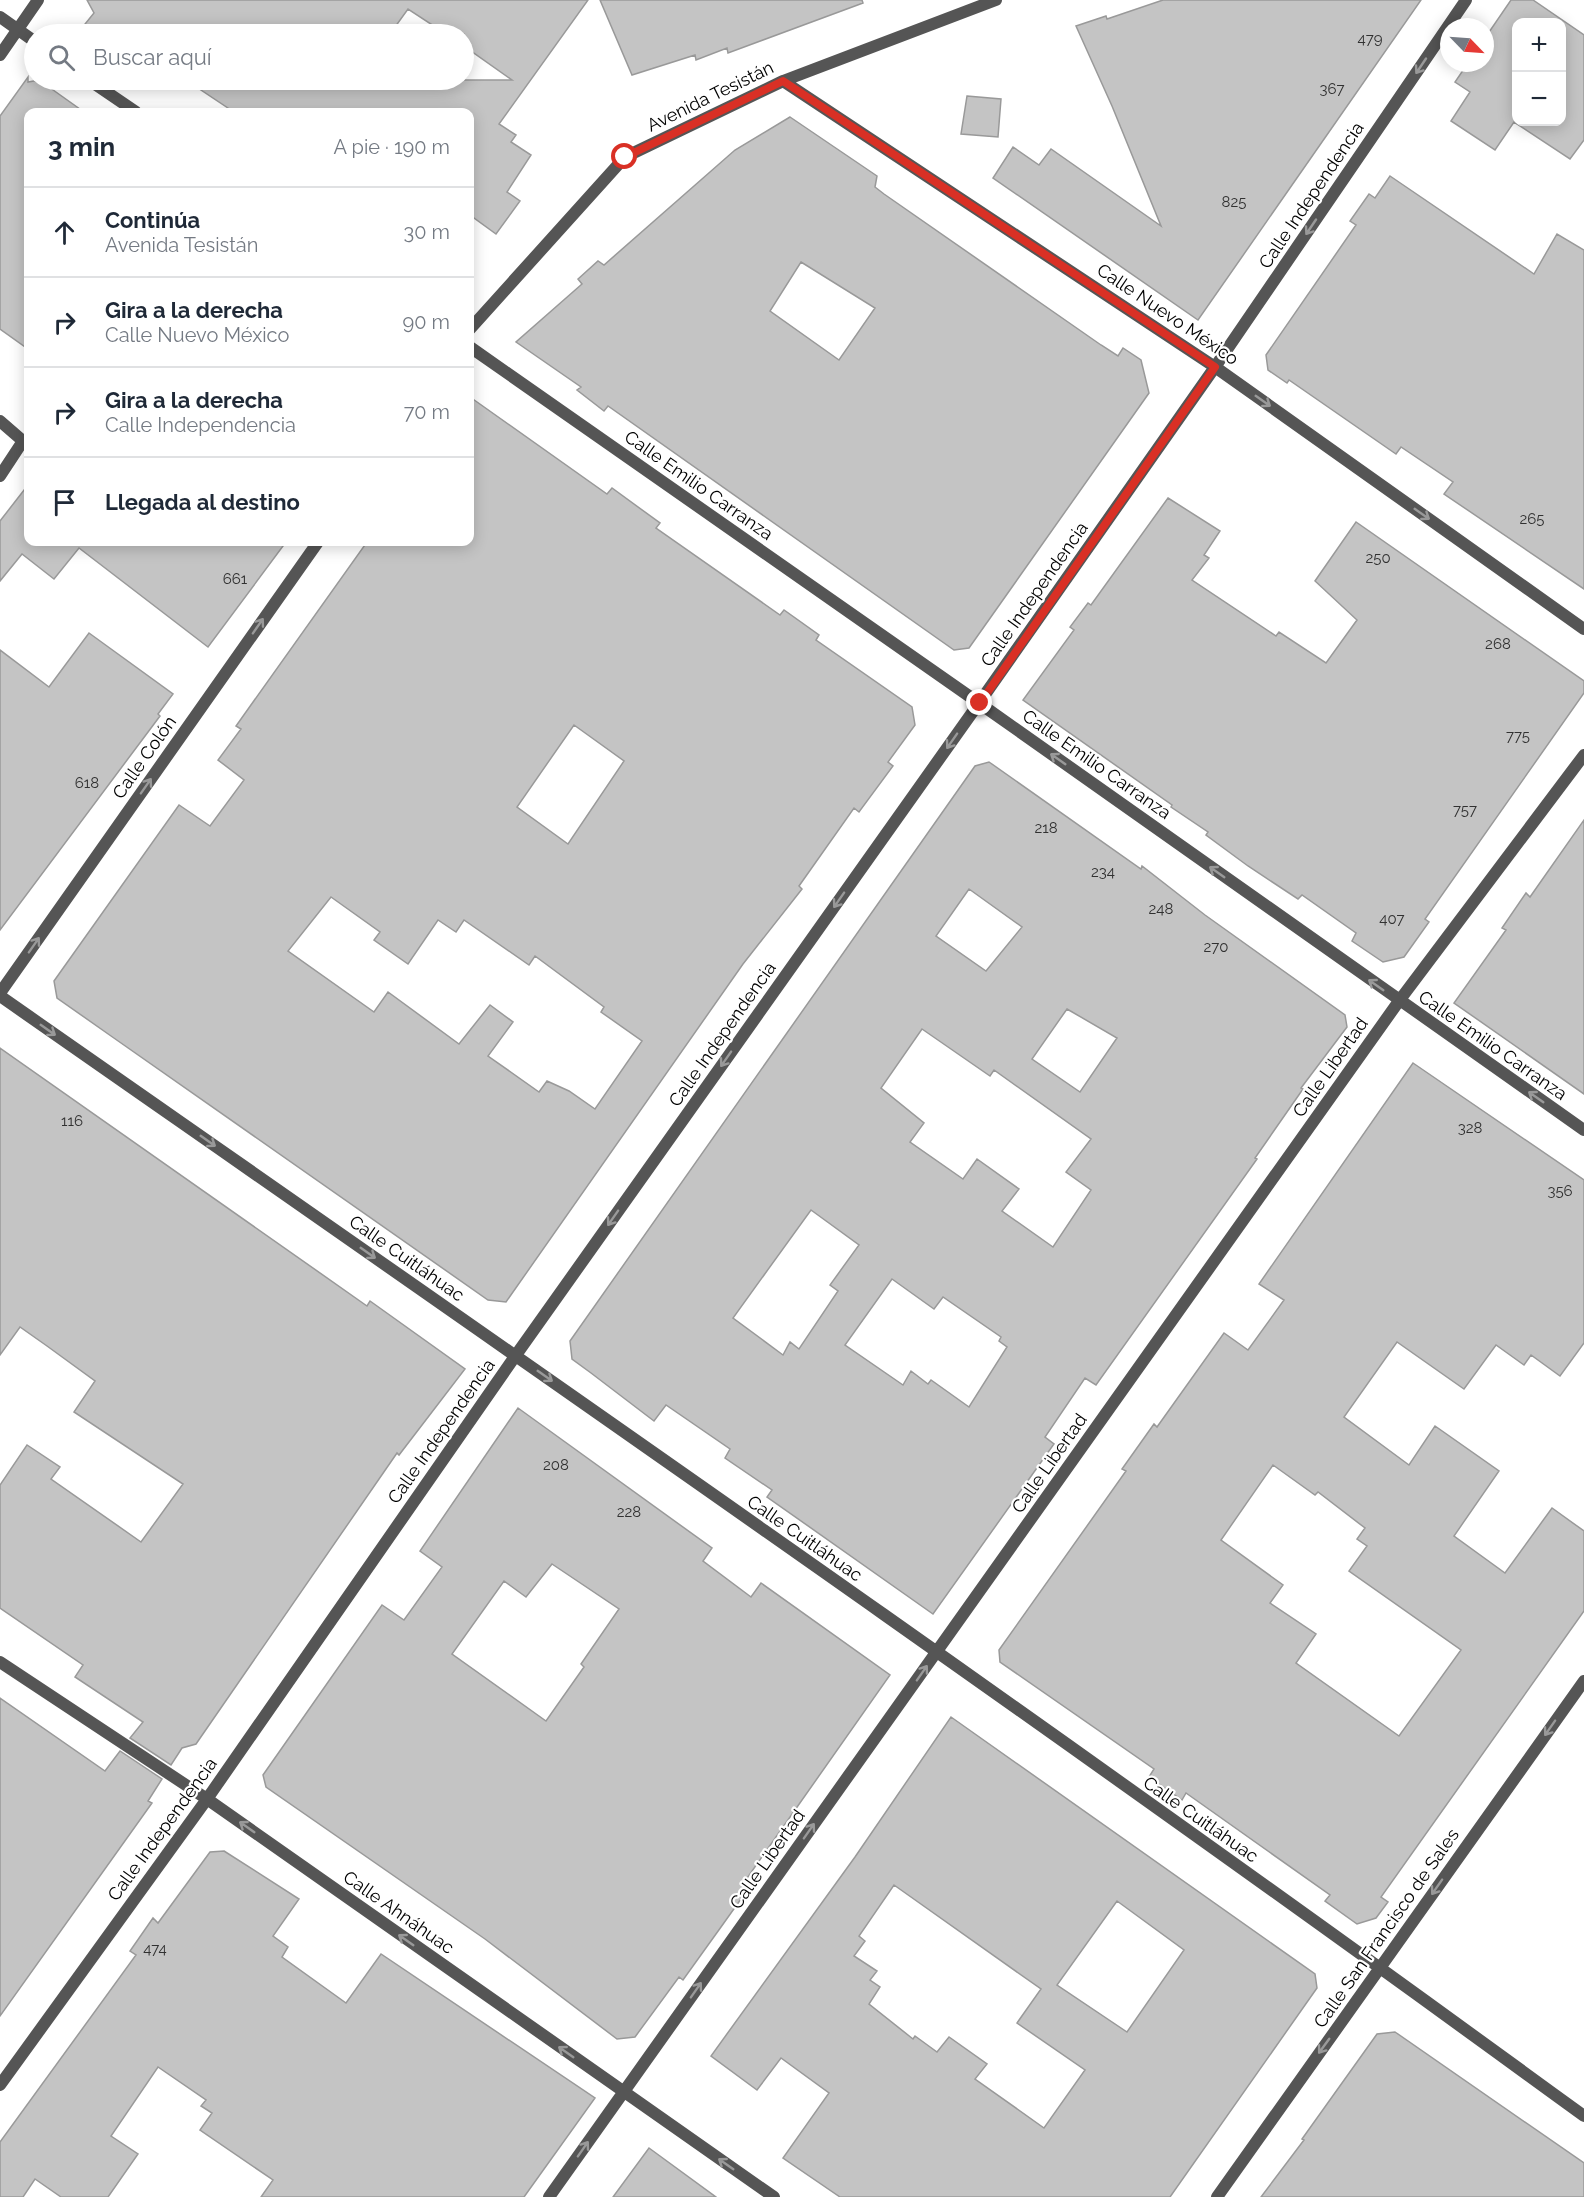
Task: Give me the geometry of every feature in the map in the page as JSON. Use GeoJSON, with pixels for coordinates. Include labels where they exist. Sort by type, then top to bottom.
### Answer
{"type":"FeatureCollection","features":[{"type":"Feature","properties":{"kind":"street"},"geometry":{"type":"LineString","coordinates":[[0,55],[38,0]]}},
{"type":"Feature","properties":{"kind":"street","name":"Avenida Tesistán"},"geometry":{"type":"LineString","coordinates":[[474,325],[625,157],[783,81],[996,0]]}},
{"type":"Feature","properties":{"kind":"street","name":"Calle Independencia"},"geometry":{"type":"LineString","coordinates":[[0,2085],[207,1799],[516,1355],[980,703],[1215,367],[1466,0]]}},
{"type":"Feature","properties":{"kind":"street"},"geometry":{"type":"LineString","coordinates":[[0,17],[24,34]]}},
{"type":"Feature","properties":{"kind":"street","name":"Calle Nuevo México"},"geometry":{"type":"LineString","coordinates":[[783,81],[1215,367],[1584,629]]}},
{"type":"Feature","properties":{"kind":"street"},"geometry":{"type":"LineString","coordinates":[[104,90],[130,108]]}},
{"type":"Feature","properties":{"kind":"street","name":"Calle Emilio Carranza"},"geometry":{"type":"LineString","coordinates":[[474,350],[980,703],[1584,1130]]}},
{"type":"Feature","properties":{"kind":"street"},"geometry":{"type":"LineString","coordinates":[[0,421],[23,441],[0,476]]}},
{"type":"Feature","properties":{"kind":"street","name":"Calle Colón"},"geometry":{"type":"LineString","coordinates":[[0,995],[315,546]]}},
{"type":"Feature","properties":{"kind":"street","name":"Calle Libertad"},"geometry":{"type":"LineString","coordinates":[[549,2197],[1399,1001],[1584,755]]}},
{"type":"Feature","properties":{"kind":"street","name":"Calle Cuitláhuac"},"geometry":{"type":"LineString","coordinates":[[0,995],[516,1355],[1381,1967],[1584,2116]]}},
{"type":"Feature","properties":{"kind":"street","name":"Calle Ahnáhuac"},"geometry":{"type":"LineString","coordinates":[[0,1662],[207,1799],[774,2197]]}},
{"type":"Feature","properties":{"kind":"street","name":"Calle San Francisco de Sales"},"geometry":{"type":"LineString","coordinates":[[1217,2197],[1584,1681]]}},
{"type":"Feature","properties":{"kind":"building"},"geometry":{"type":"Polygon","coordinates":[[[87,0],[588,0],[499,124],[516,135],[511,142],[531,155],[507,192],[520,201],[496,234],[474,218],[474,108],[228,108],[201,90],[474,90],[474,80],[512,80],[474,53],[474,24],[431,24],[408,9],[397,24],[85,24],[94,13],[87,0]]]}},
{"type":"Feature","properties":{"kind":"building"},"geometry":{"type":"Polygon","coordinates":[[[600,0],[862,0],[863,3],[728,53],[727,48],[696,60],[695,55],[632,75],[600,0]]]}},
{"type":"Feature","properties":{"kind":"building"},"geometry":{"type":"Polygon","coordinates":[[[1163,0],[1421,0],[1198,320],[993,178],[1013,147],[1039,165],[1051,149],[1161,226],[1112,106],[1076,26],[1106,16],[1107,19],[1163,0]]]}},
{"type":"Feature","properties":{"kind":"building"},"geometry":{"type":"Polygon","coordinates":[[[1511,0],[1533,0],[1559,18],[1512,18],[1512,125],[1495,150],[1451,121],[1470,92],[1455,82],[1462,72],[1494,72],[1494,25],[1511,0]]]}},
{"type":"Feature","properties":{"kind":"building"},"geometry":{"type":"Polygon","coordinates":[[[1566,23],[1584,35],[1584,140],[1570,159],[1520,126],[1566,126],[1566,23]]]}},
{"type":"Feature","properties":{"kind":"building"},"geometry":{"type":"Polygon","coordinates":[[[24,83],[24,90],[53,90],[78,108],[24,108],[24,346],[0,329],[0,116],[24,83]]]}},
{"type":"Feature","properties":{"kind":"building"},"geometry":{"type":"Polygon","coordinates":[[[967,96],[1001,99],[998,137],[961,134],[967,96]]]}},
{"type":"Feature","properties":{"kind":"building"},"geometry":{"type":"Polygon","coordinates":[[[790,117],[877,176],[875,187],[884,194],[1101,345],[1118,356],[1123,348],[1141,360],[1149,393],[969,648],[954,650],[608,406],[604,411],[577,390],[581,387],[516,342],[582,284],[578,279],[598,261],[604,265],[735,150],[790,117]],[[801,262],[770,311],[839,360],[875,308],[801,262]]]}},
{"type":"Feature","properties":{"kind":"building"},"geometry":{"type":"Polygon","coordinates":[[[1390,176],[1534,274],[1557,234],[1584,250],[1584,589],[1444,494],[1453,482],[1401,447],[1396,454],[1289,380],[1287,383],[1268,370],[1266,355],[1356,225],[1350,221],[1369,194],[1375,198],[1390,176]]]}},
{"type":"Feature","properties":{"kind":"building"},"geometry":{"type":"Polygon","coordinates":[[[474,400],[607,494],[612,488],[660,523],[656,528],[780,615],[784,610],[819,635],[816,640],[912,707],[915,725],[888,762],[893,766],[859,812],[854,808],[799,886],[802,889],[743,964],[506,1302],[488,1300],[57,998],[54,981],[179,805],[210,826],[244,780],[218,760],[241,729],[236,726],[364,546],[474,546],[474,400]],[[574,725],[517,807],[568,844],[624,761],[574,725]],[[331,897],[288,951],[374,1012],[388,992],[459,1044],[490,1005],[513,1022],[488,1056],[539,1092],[547,1081],[569,1091],[595,1109],[642,1041],[601,1012],[604,1007],[535,956],[529,965],[464,920],[456,932],[438,920],[408,964],[374,940],[380,932],[331,897]]]}},
{"type":"Feature","properties":{"kind":"building"},"geometry":{"type":"Polygon","coordinates":[[[24,490],[24,546],[283,546],[208,647],[79,548],[54,579],[22,554],[0,581],[0,521],[24,490]]]}},
{"type":"Feature","properties":{"kind":"building"},"geometry":{"type":"Polygon","coordinates":[[[1168,498],[1220,531],[1204,555],[1209,558],[1192,580],[1276,636],[1279,632],[1326,663],[1357,620],[1315,581],[1356,522],[1584,681],[1584,693],[1425,919],[1429,922],[1404,957],[1383,962],[1352,941],[1356,933],[1302,895],[1298,899],[1248,866],[1206,835],[1208,832],[1171,807],[1172,805],[1023,700],[1074,630],[1070,627],[1088,603],[1091,605],[1168,498]]]}},
{"type":"Feature","properties":{"kind":"building"},"geometry":{"type":"Polygon","coordinates":[[[89,633],[173,694],[158,714],[160,716],[0,930],[0,650],[49,687],[89,633]]]}},
{"type":"Feature","properties":{"kind":"building"},"geometry":{"type":"Polygon","coordinates":[[[989,762],[1141,869],[1142,866],[1205,915],[1345,1015],[1347,1027],[1301,1088],[1303,1089],[1255,1158],[1257,1159],[1096,1385],[1085,1378],[1045,1437],[1054,1444],[933,1614],[767,1497],[772,1490],[725,1458],[730,1449],[666,1405],[654,1421],[572,1359],[570,1341],[975,766],[989,762]],[[969,889],[936,936],[986,971],[1022,927],[969,889]],[[1067,1009],[1032,1059],[1080,1092],[1117,1038],[1067,1009]],[[922,1029],[881,1088],[924,1123],[910,1142],[963,1179],[977,1159],[1019,1189],[1002,1211],[1053,1247],[1091,1190],[1066,1172],[1091,1139],[994,1070],[990,1076],[922,1029]],[[811,1210],[733,1318],[783,1355],[790,1342],[799,1349],[838,1291],[830,1285],[859,1245],[811,1210]],[[892,1279],[845,1345],[903,1385],[911,1371],[928,1384],[931,1380],[969,1407],[1007,1347],[999,1341],[1001,1337],[943,1297],[934,1309],[892,1279]]]}},
{"type":"Feature","properties":{"kind":"building"},"geometry":{"type":"Polygon","coordinates":[[[1584,820],[1584,1094],[1454,1003],[1506,930],[1502,928],[1526,893],[1530,897],[1584,820]]]}},
{"type":"Feature","properties":{"kind":"building"},"geometry":{"type":"Polygon","coordinates":[[[0,1048],[367,1306],[370,1301],[465,1369],[399,1455],[397,1453],[196,1744],[182,1748],[171,1765],[130,1738],[143,1722],[75,1677],[83,1665],[0,1608],[0,1485],[27,1445],[60,1467],[51,1479],[141,1542],[183,1484],[74,1412],[95,1381],[47,1346],[20,1327],[0,1355],[0,1048]]]}},
{"type":"Feature","properties":{"kind":"building"},"geometry":{"type":"Polygon","coordinates":[[[1413,1063],[1584,1180],[1584,1343],[1560,1376],[1531,1355],[1524,1365],[1496,1345],[1464,1389],[1397,1342],[1344,1417],[1409,1465],[1435,1426],[1499,1471],[1454,1536],[1505,1573],[1552,1508],[1584,1531],[1584,1611],[1381,1897],[1388,1902],[1376,1918],[1357,1924],[1325,1901],[1330,1895],[1186,1793],[1182,1800],[1149,1777],[1154,1769],[1000,1662],[999,1650],[1126,1471],[1122,1469],[1154,1424],[1157,1427],[1224,1333],[1248,1350],[1284,1300],[1259,1284],[1413,1063]],[[1273,1465],[1221,1540],[1283,1585],[1270,1603],[1316,1634],[1296,1663],[1399,1736],[1461,1650],[1349,1571],[1367,1546],[1357,1539],[1365,1528],[1318,1492],[1315,1495],[1273,1465]]]}},
{"type":"Feature","properties":{"kind":"building"},"geometry":{"type":"Polygon","coordinates":[[[518,1408],[712,1548],[703,1561],[751,1597],[761,1583],[890,1675],[745,1881],[751,1885],[683,1980],[679,1977],[635,2037],[617,2039],[485,1939],[266,1787],[263,1775],[382,1605],[404,1620],[442,1567],[420,1551],[518,1408]],[[552,1564],[526,1597],[504,1581],[452,1654],[546,1721],[584,1667],[581,1664],[619,1609],[552,1564]]]}},
{"type":"Feature","properties":{"kind":"building"},"geometry":{"type":"Polygon","coordinates":[[[0,1698],[105,1771],[120,1751],[162,1779],[148,1801],[152,1803],[0,2016],[0,1698]]]}},
{"type":"Feature","properties":{"kind":"building"},"geometry":{"type":"Polygon","coordinates":[[[951,1717],[1315,1974],[1317,1988],[1170,2197],[840,2197],[783,2158],[829,2093],[781,2058],[757,2090],[711,2056],[855,1857],[951,1717]],[[894,1885],[859,1936],[865,1941],[854,1956],[877,1971],[870,1980],[880,1987],[869,2004],[913,2039],[915,2036],[937,2052],[949,2037],[987,2064],[975,2079],[1044,2128],[1085,2070],[1017,2023],[1041,1989],[894,1885]],[[1117,1901],[1057,1985],[1127,2032],[1184,1950],[1117,1901]]]}},
{"type":"Feature","properties":{"kind":"building"},"geometry":{"type":"Polygon","coordinates":[[[224,1851],[299,1899],[273,1936],[288,1947],[282,1957],[346,2003],[381,1954],[595,2098],[524,2197],[261,2197],[273,2180],[200,2130],[212,2113],[201,2106],[206,2100],[158,2067],[111,2136],[138,2154],[108,2197],[61,2197],[35,2179],[23,2197],[0,2197],[0,2142],[136,1955],[130,1951],[153,1918],[158,1923],[210,1852],[224,1851]]]}},
{"type":"Feature","properties":{"kind":"building"},"geometry":{"type":"Polygon","coordinates":[[[1395,2032],[1584,2163],[1584,2197],[1261,2197],[1304,2140],[1302,2139],[1377,2034],[1395,2032]]]}},
{"type":"Feature","properties":{"kind":"building"},"geometry":{"type":"Polygon","coordinates":[[[649,2148],[716,2197],[613,2197],[649,2148]]]}},
{"type":"Feature","properties":{"kind":"route"},"geometry":{"type":"LineString","coordinates":[[625,157],[783,81],[1215,367],[980,703]]}}]}
